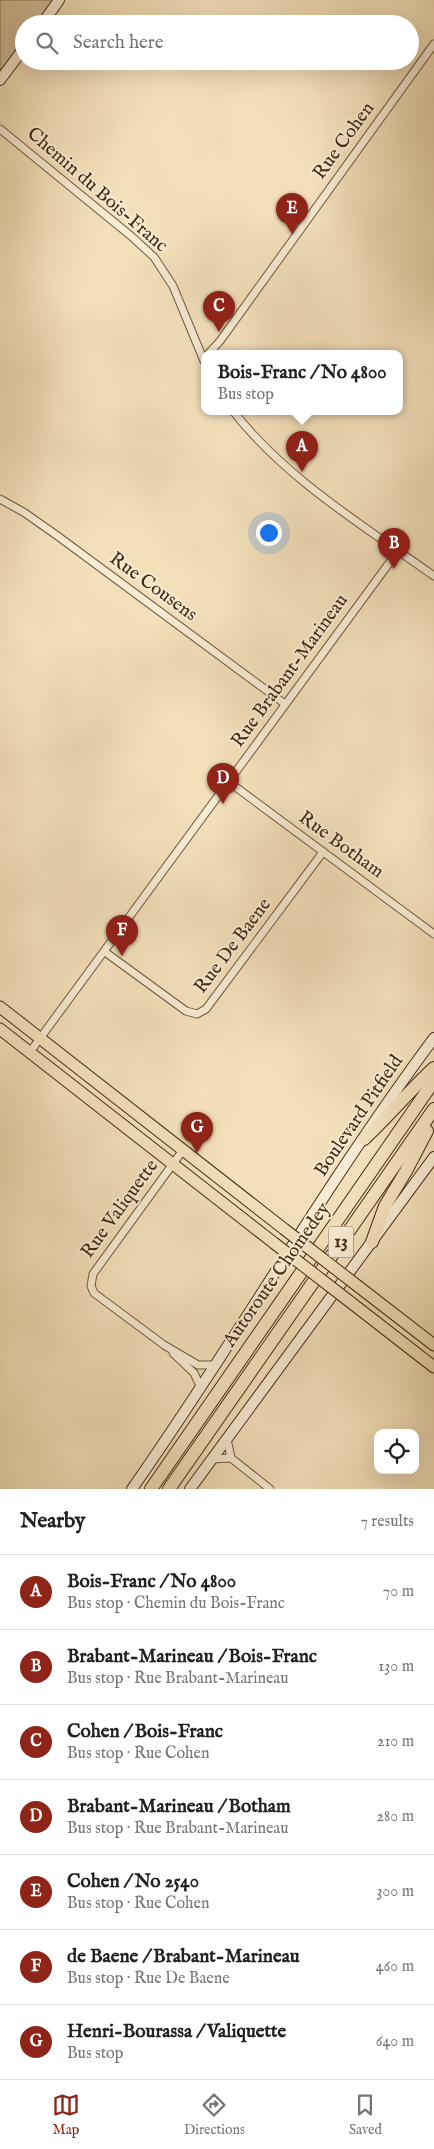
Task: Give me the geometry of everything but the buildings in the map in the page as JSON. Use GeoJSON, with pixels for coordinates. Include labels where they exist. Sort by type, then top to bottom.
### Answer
{"type":"FeatureCollection","features":[{"type":"Feature","properties":{"kind":"highway"},"geometry":{"type":"LineString","coordinates":[[364,1139],[388,1117],[408,1092],[434,1068]]}},
{"type":"Feature","properties":{"kind":"highway","name":"Autoroute Chomedey"},"geometry":{"type":"LineString","coordinates":[[151,1489],[434,1082]]}},
{"type":"Feature","properties":{"kind":"highway","name":"Autoroute Chomedey"},"geometry":{"type":"LineString","coordinates":[[169,1489],[434,1109]]}},
{"type":"Feature","properties":{"kind":"highway"},"geometry":{"type":"LineString","coordinates":[[372,1242],[384,1206],[406,1171],[434,1117]]}},
{"type":"Feature","properties":{"kind":"main road"},"geometry":{"type":"LineString","coordinates":[[48,15],[59,0]]}},
{"type":"Feature","properties":{"kind":"main road"},"geometry":{"type":"LineString","coordinates":[[0,80],[15,60]]}},
{"type":"Feature","properties":{"kind":"main road"},"geometry":{"type":"LineString","coordinates":[[0,1007],[434,1345]]}},
{"type":"Feature","properties":{"kind":"main road"},"geometry":{"type":"LineString","coordinates":[[0,1029],[434,1367]]}},
{"type":"Feature","properties":{"kind":"main road","name":"Boulevard Pitfield"},"geometry":{"type":"LineString","coordinates":[[132,1489],[389,1101],[434,1038]]}},
{"type":"Feature","properties":{"kind":"main road"},"geometry":{"type":"LineString","coordinates":[[190,1489],[434,1157]]}},
{"type":"Feature","properties":{"kind":"street","name":"Rue Cohen"},"geometry":{"type":"LineString","coordinates":[[419,65],[434,44]]}},
{"type":"Feature","properties":{"kind":"street","name":"Rue Cohen"},"geometry":{"type":"LineString","coordinates":[[212,350],[220,341],[415,70]]}},
{"type":"Feature","properties":{"kind":"street","name":"Chemin du Bois-Franc"},"geometry":{"type":"LineString","coordinates":[[0,129],[154,257],[173,286],[202,350]]}},
{"type":"Feature","properties":{"kind":"street"},"geometry":{"type":"LineString","coordinates":[[236,415],[254,436],[286,466],[434,576]]}},
{"type":"Feature","properties":{"kind":"street","name":"Rue Cousens"},"geometry":{"type":"LineString","coordinates":[[0,499],[25,513],[59,537],[285,704]]}},
{"type":"Feature","properties":{"kind":"street","name":"Rue Brabant-Marineau"},"geometry":{"type":"LineString","coordinates":[[30,1052],[398,551]]}},
{"type":"Feature","properties":{"kind":"street","name":"Rue Botham"},"geometry":{"type":"LineString","coordinates":[[229,782],[434,934]]}},
{"type":"Feature","properties":{"kind":"street","name":"Rue De Baene"},"geometry":{"type":"LineString","coordinates":[[104,952],[186,1011],[197,1014],[206,1009],[323,852]]}},
{"type":"Feature","properties":{"kind":"street","name":"Rue Valiquette"},"geometry":{"type":"LineString","coordinates":[[183,1150],[97,1269],[91,1282],[94,1293],[164,1344],[199,1366],[215,1366]]}},
{"type":"Feature","properties":{"kind":"street","name":"Rue Valiquette"},"geometry":{"type":"LineString","coordinates":[[164,1344],[194,1373],[200,1388]]}},
{"type":"Feature","properties":{"kind":"street"},"geometry":{"type":"LineString","coordinates":[[227,1439],[231,1458],[270,1489]]}},
{"type":"Feature","properties":{"kind":"street"},"geometry":{"type":"LineString","coordinates":[[212,1459],[231,1458]]}},
{"type":"Feature","properties":{"kind":"shaded area"},"geometry":{"type":"Polygon","coordinates":[[[0,0],[53,0],[42,15],[15,15],[15,52],[0,72],[0,0]]]}},
{"type":"Feature","properties":{"kind":"place","name":"Cohen / No 2540"},"geometry":{"type":"Point","coordinates":[292,234]}},
{"type":"Feature","properties":{"kind":"place","name":"Cohen / Bois-Franc"},"geometry":{"type":"Point","coordinates":[219,332]}},
{"type":"Feature","properties":{"kind":"place","name":"Bois-Franc / No 4800"},"geometry":{"type":"Point","coordinates":[302,472]}},
{"type":"Feature","properties":{"kind":"place","name":"Brabant-Marineau / Bois-Franc"},"geometry":{"type":"Point","coordinates":[394,569]}},
{"type":"Feature","properties":{"kind":"place","name":"Brabant-Marineau / Botham"},"geometry":{"type":"Point","coordinates":[223,804]}},
{"type":"Feature","properties":{"kind":"place","name":"de Baene / Brabant-Marineau"},"geometry":{"type":"Point","coordinates":[122,956]}},
{"type":"Feature","properties":{"kind":"place","name":"Henri-Bourassa / Valiquette"},"geometry":{"type":"Point","coordinates":[197,1153]}}]}
